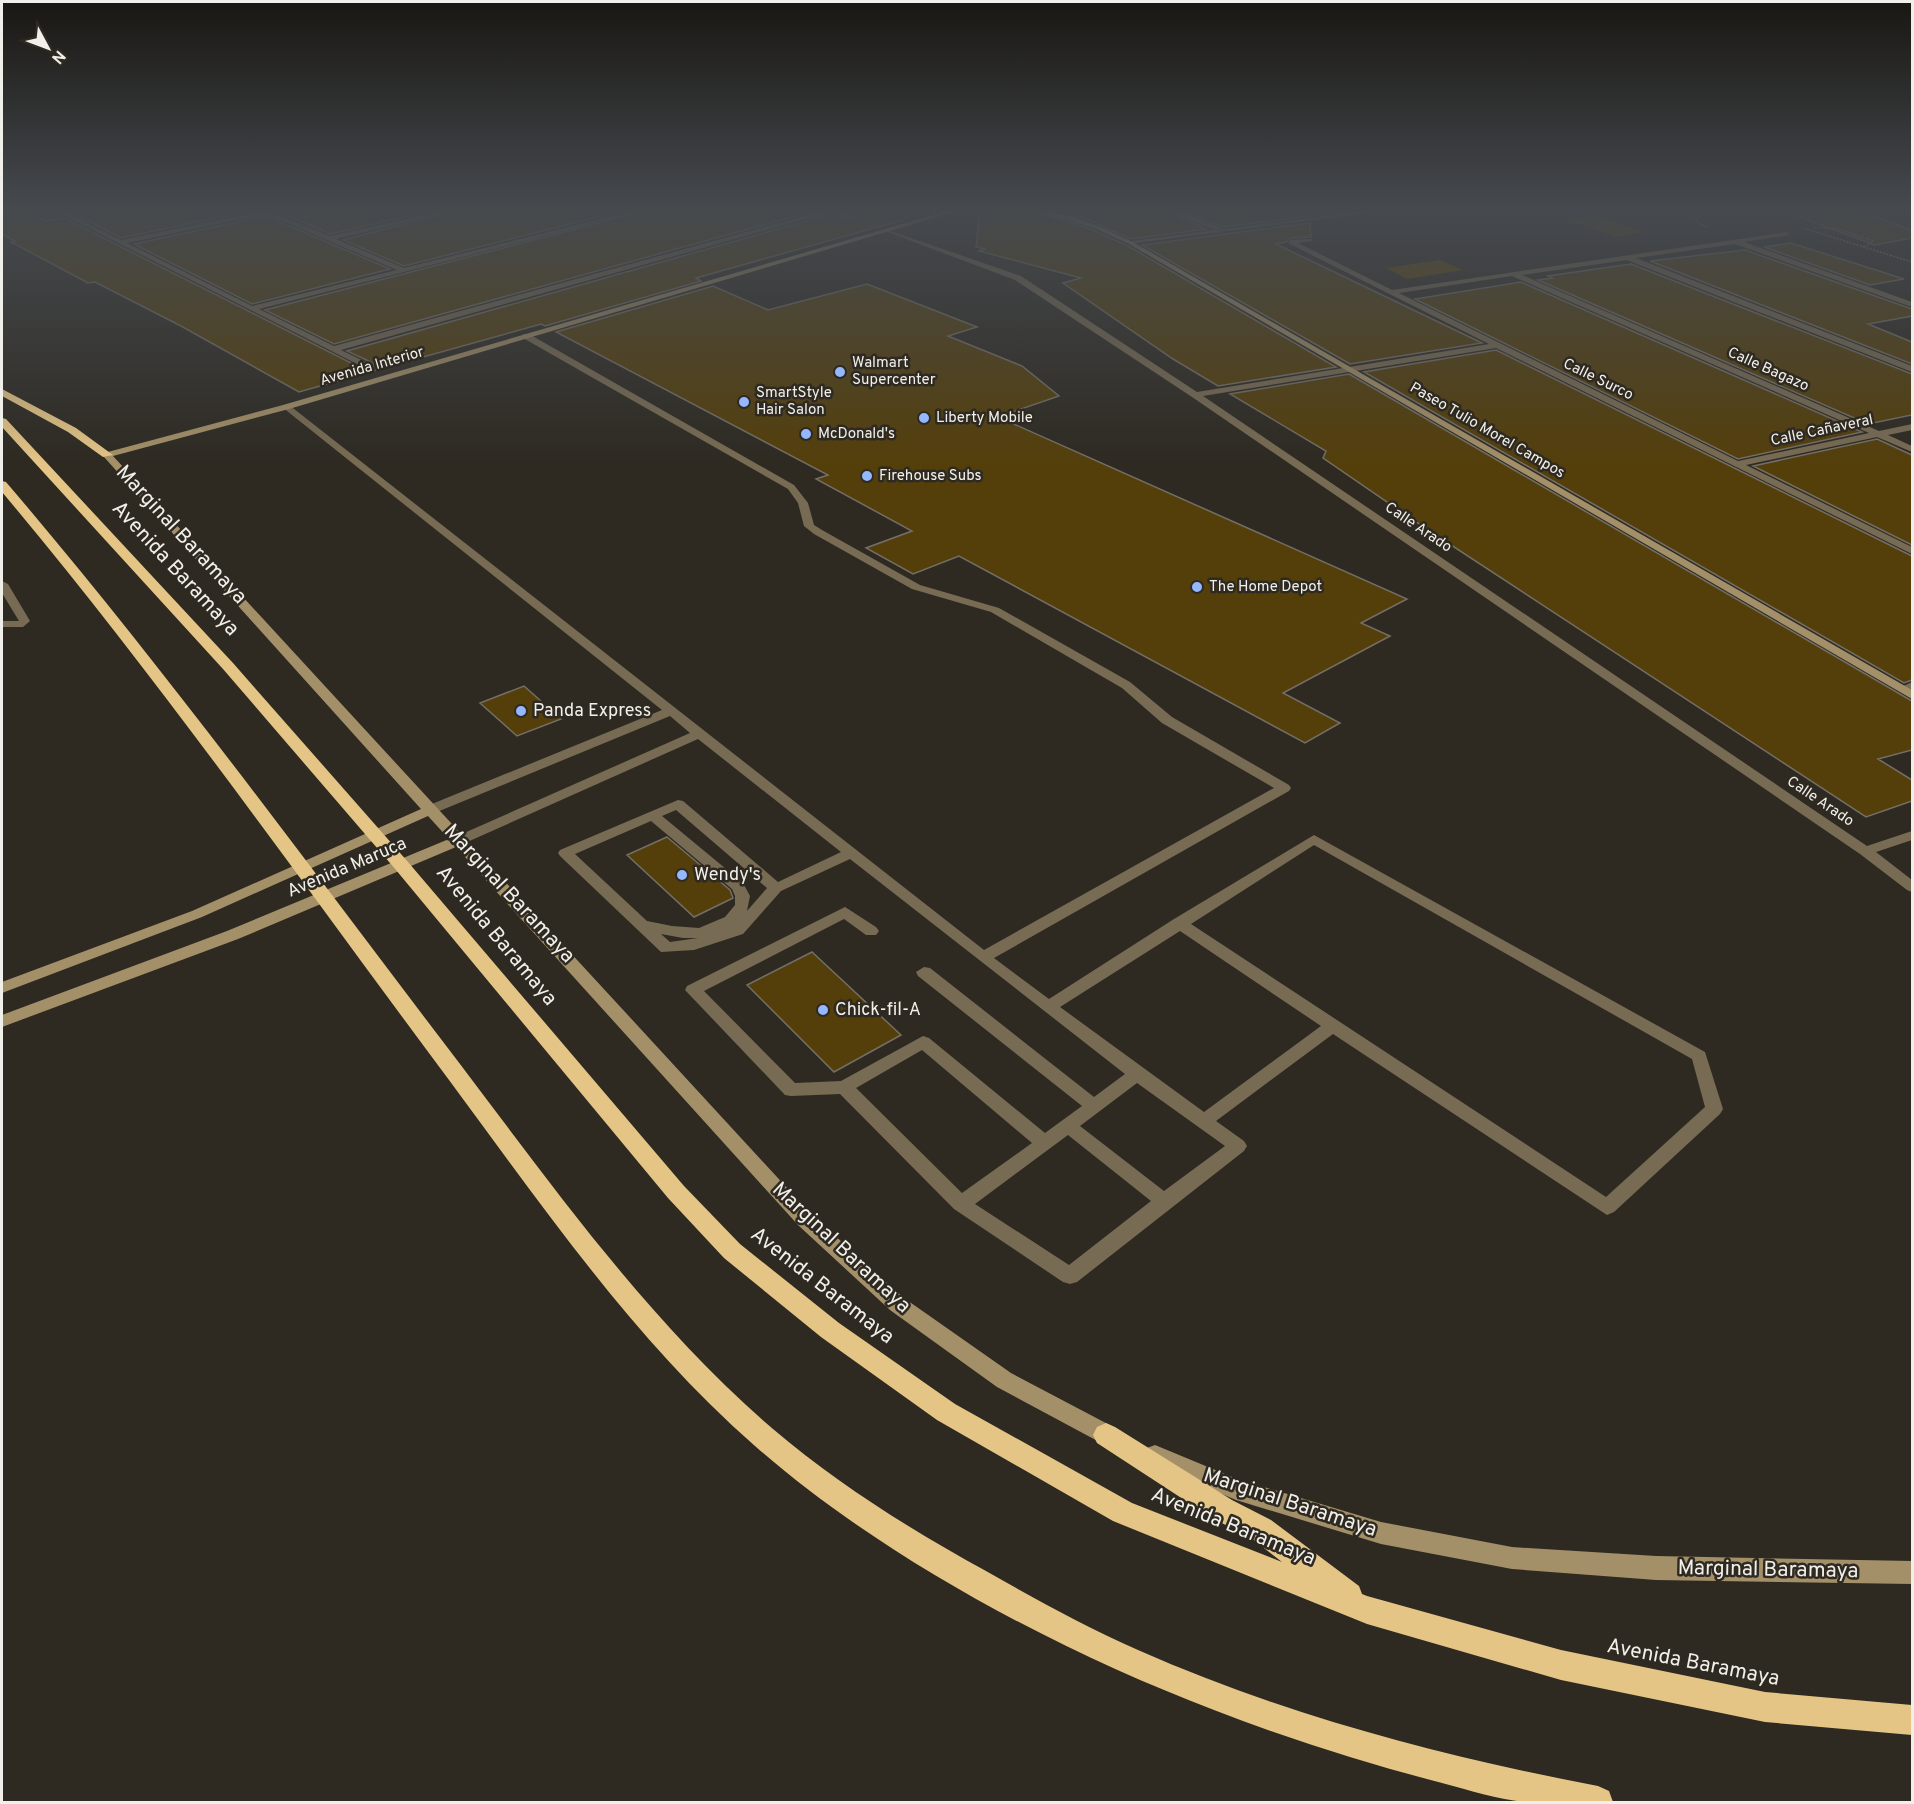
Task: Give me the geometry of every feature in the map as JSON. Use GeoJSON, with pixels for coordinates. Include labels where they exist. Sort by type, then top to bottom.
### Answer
{"type":"FeatureCollection","features":[{"type":"Feature","properties":{"kind":"highway"},"geometry":{"type":"LineString","coordinates":[[2,392],[72,430],[107,455]]}},
{"type":"Feature","properties":{"kind":"highway","name":"Avenida Baramaya"},"geometry":{"type":"LineString","coordinates":[[2,421],[228,666],[402,866],[676,1192],[732,1251],[830,1330],[946,1412],[1123,1512],[1367,1610],[1561,1665],[1753,1704],[1912,1720]]}},
{"type":"Feature","properties":{"kind":"highway"},"geometry":{"type":"LineString","coordinates":[[2,485],[54,546],[301,867],[600,1266],[646,1323],[698,1377],[788,1456],[854,1505],[944,1565],[1133,1663],[1219,1699],[1363,1747],[1450,1771],[1598,1803]]}},
{"type":"Feature","properties":{"kind":"highway"},"geometry":{"type":"LineString","coordinates":[[1106,1435],[1222,1509],[1261,1529],[1367,1610]]}},
{"type":"Feature","properties":{"kind":"street"},"geometry":{"type":"LineString","coordinates":[[226,295],[369,367]]}},
{"type":"Feature","properties":{"kind":"street"},"geometry":{"type":"LineString","coordinates":[[252,308],[305,295]]}},
{"type":"Feature","properties":{"kind":"street"},"geometry":{"type":"LineString","coordinates":[[334,349],[528,295]]}},
{"type":"Feature","properties":{"kind":"street","name":"Avenida Interior"},"geometry":{"type":"LineString","coordinates":[[107,455],[286,407],[666,295]]}},
{"type":"Feature","properties":{"kind":"street","name":"Calle Arado"},"geometry":{"type":"LineString","coordinates":[[1044,295],[1195,395],[1865,851],[1912,887]]}},
{"type":"Feature","properties":{"kind":"street","name":"Paseo Tulio Morel Campos"},"geometry":{"type":"LineString","coordinates":[[1221,295],[1909,690]]}},
{"type":"Feature","properties":{"kind":"street","name":"Calle Surco"},"geometry":{"type":"LineString","coordinates":[[1397,295],[1912,551]]}},
{"type":"Feature","properties":{"kind":"street","name":"Calle Bagazo"},"geometry":{"type":"LineString","coordinates":[[1562,295],[1912,448]]}},
{"type":"Feature","properties":{"kind":"street"},"geometry":{"type":"LineString","coordinates":[[1724,295],[1912,369]]}},
{"type":"Feature","properties":{"kind":"street"},"geometry":{"type":"LineString","coordinates":[[1887,295],[1912,304]]}},
{"type":"Feature","properties":{"kind":"street"},"geometry":{"type":"LineString","coordinates":[[526,336],[791,487],[803,502],[809,526],[818,532],[916,587],[995,610],[1126,685],[1167,720],[1284,788],[983,957]]}},
{"type":"Feature","properties":{"kind":"street"},"geometry":{"type":"LineString","coordinates":[[1195,395],[1497,345]]}},
{"type":"Feature","properties":{"kind":"street"},"geometry":{"type":"LineString","coordinates":[[286,407],[983,957],[1137,1074],[1238,1146],[1070,1276],[961,1204],[844,1087]]}},
{"type":"Feature","properties":{"kind":"street","name":"Calle Cañaveral"},"geometry":{"type":"LineString","coordinates":[[1737,464],[1912,427]]}},
{"type":"Feature","properties":{"kind":"street","name":"Marginal Baramaya"},"geometry":{"type":"LineString","coordinates":[[107,455],[805,1220],[888,1296],[1004,1380],[1106,1435],[1236,1489],[1381,1533],[1512,1558],[1656,1568],[1912,1573]]}},
{"type":"Feature","properties":{"kind":"street"},"geometry":{"type":"LineString","coordinates":[[2,584],[21,623],[2,624]]}},
{"type":"Feature","properties":{"kind":"street","name":"Avenida Maruca"},"geometry":{"type":"LineString","coordinates":[[2,988],[197,914],[432,809],[671,711]]}},
{"type":"Feature","properties":{"kind":"street","name":"Avenida Maruca"},"geometry":{"type":"LineString","coordinates":[[2,1021],[324,900],[700,733]]}},
{"type":"Feature","properties":{"kind":"street"},"geometry":{"type":"LineString","coordinates":[[776,888],[678,804],[565,854],[667,948],[694,945],[738,930],[776,888],[851,853]]}},
{"type":"Feature","properties":{"kind":"street"},"geometry":{"type":"LineString","coordinates":[[641,924],[689,934],[707,931],[737,915],[745,903],[743,893],[738,886],[653,815]]}},
{"type":"Feature","properties":{"kind":"street"},"geometry":{"type":"LineString","coordinates":[[1865,851],[1912,835]]}},
{"type":"Feature","properties":{"kind":"street"},"geometry":{"type":"LineString","coordinates":[[1049,1007],[1179,923],[1314,838],[1699,1056],[1714,1109],[1607,1207],[1179,923]]}},
{"type":"Feature","properties":{"kind":"street"},"geometry":{"type":"LineString","coordinates":[[871,931],[845,912],[693,990],[791,1090],[844,1087],[923,1042],[1045,1143]]}},
{"type":"Feature","properties":{"kind":"street"},"geometry":{"type":"LineString","coordinates":[[924,972],[1093,1105]]}},
{"type":"Feature","properties":{"kind":"street"},"geometry":{"type":"LineString","coordinates":[[1203,1122],[1333,1026]]}},
{"type":"Feature","properties":{"kind":"street"},"geometry":{"type":"LineString","coordinates":[[961,1204],[1137,1074]]}},
{"type":"Feature","properties":{"kind":"street"},"geometry":{"type":"LineString","coordinates":[[1067,1125],[1164,1201]]}},
{"type":"Feature","properties":{"kind":"building"},"geometry":{"type":"Polygon","coordinates":[[[121,295],[217,295],[369,372],[299,392],[121,295]]]}},
{"type":"Feature","properties":{"kind":"building"},"geometry":{"type":"Polygon","coordinates":[[[235,295],[287,295],[252,304],[235,295]]]}},
{"type":"Feature","properties":{"kind":"building"},"geometry":{"type":"Polygon","coordinates":[[[322,295],[510,295],[334,344],[265,310],[322,295]]]}},
{"type":"Feature","properties":{"kind":"building"},"geometry":{"type":"Polygon","coordinates":[[[544,295],[652,295],[373,371],[373,363],[347,351],[544,295]]]}},
{"type":"Feature","properties":{"kind":"building"},"geometry":{"type":"Polygon","coordinates":[[[682,295],[734,295],[768,310],[824,295],[896,295],[977,327],[948,336],[1022,366],[1059,396],[998,417],[1407,599],[1361,623],[1390,636],[1283,693],[1340,723],[1305,743],[959,556],[913,574],[866,548],[912,531],[816,479],[828,475],[556,332],[682,295]]]}},
{"type":"Feature","properties":{"kind":"building"},"geometry":{"type":"Polygon","coordinates":[[[1081,295],[1213,295],[1336,367],[1218,386],[1173,359],[1081,295]]]}},
{"type":"Feature","properties":{"kind":"building"},"geometry":{"type":"Polygon","coordinates":[[[1230,295],[1383,295],[1482,343],[1350,364],[1230,295]]]}},
{"type":"Feature","properties":{"kind":"building"},"geometry":{"type":"Polygon","coordinates":[[[1439,295],[1551,295],[1862,432],[1738,459],[1415,299],[1439,295]]]}},
{"type":"Feature","properties":{"kind":"building"},"geometry":{"type":"Polygon","coordinates":[[[1573,295],[1711,295],[1912,374],[1912,415],[1868,424],[1573,295]]]}},
{"type":"Feature","properties":{"kind":"building"},"geometry":{"type":"Polygon","coordinates":[[[1737,295],[1873,295],[1912,309],[1912,316],[1868,324],[1912,342],[1912,364],[1737,295]]]}},
{"type":"Feature","properties":{"kind":"building"},"geometry":{"type":"Polygon","coordinates":[[[1496,350],[1912,556],[1912,680],[1904,683],[1364,372],[1496,350]]]}},
{"type":"Feature","properties":{"kind":"building"},"geometry":{"type":"Polygon","coordinates":[[[1349,374],[1912,701],[1912,750],[1878,759],[1912,780],[1912,801],[1866,817],[1419,524],[1323,458],[1326,451],[1230,394],[1349,374]]]}},
{"type":"Feature","properties":{"kind":"building"},"geometry":{"type":"Polygon","coordinates":[[[1877,439],[1912,455],[1912,545],[1753,466],[1877,439]]]}},
{"type":"Feature","properties":{"kind":"building","name":"Panda Express"},"geometry":{"type":"Polygon","coordinates":[[[524,686],[561,719],[517,736],[480,703],[524,686]]]}},
{"type":"Feature","properties":{"kind":"building","name":"Wendy's"},"geometry":{"type":"Polygon","coordinates":[[[667,837],[730,890],[733,898],[694,917],[627,855],[667,837]]]}},
{"type":"Feature","properties":{"kind":"building","name":"Chick-fil-A"},"geometry":{"type":"Polygon","coordinates":[[[812,952],[901,1035],[834,1072],[747,985],[812,952]]]}},
{"type":"Feature","properties":{"kind":"place","name":"Walmart Supercenter"},"geometry":{"type":"Point","coordinates":[840,372]}},
{"type":"Feature","properties":{"kind":"place","name":"SmartStyle Hair Salon"},"geometry":{"type":"Point","coordinates":[744,402]}},
{"type":"Feature","properties":{"kind":"place","name":"Liberty Mobile"},"geometry":{"type":"Point","coordinates":[924,418]}},
{"type":"Feature","properties":{"kind":"place","name":"McDonald's"},"geometry":{"type":"Point","coordinates":[806,434]}},
{"type":"Feature","properties":{"kind":"place","name":"Firehouse Subs"},"geometry":{"type":"Point","coordinates":[867,476]}},
{"type":"Feature","properties":{"kind":"place","name":"The Home Depot"},"geometry":{"type":"Point","coordinates":[1197,587]}},
{"type":"Feature","properties":{"kind":"place","name":"Panda Express"},"geometry":{"type":"Point","coordinates":[521,711]}},
{"type":"Feature","properties":{"kind":"place","name":"Wendy's"},"geometry":{"type":"Point","coordinates":[682,875]}},
{"type":"Feature","properties":{"kind":"place","name":"Chick-fil-A"},"geometry":{"type":"Point","coordinates":[823,1010]}}]}
